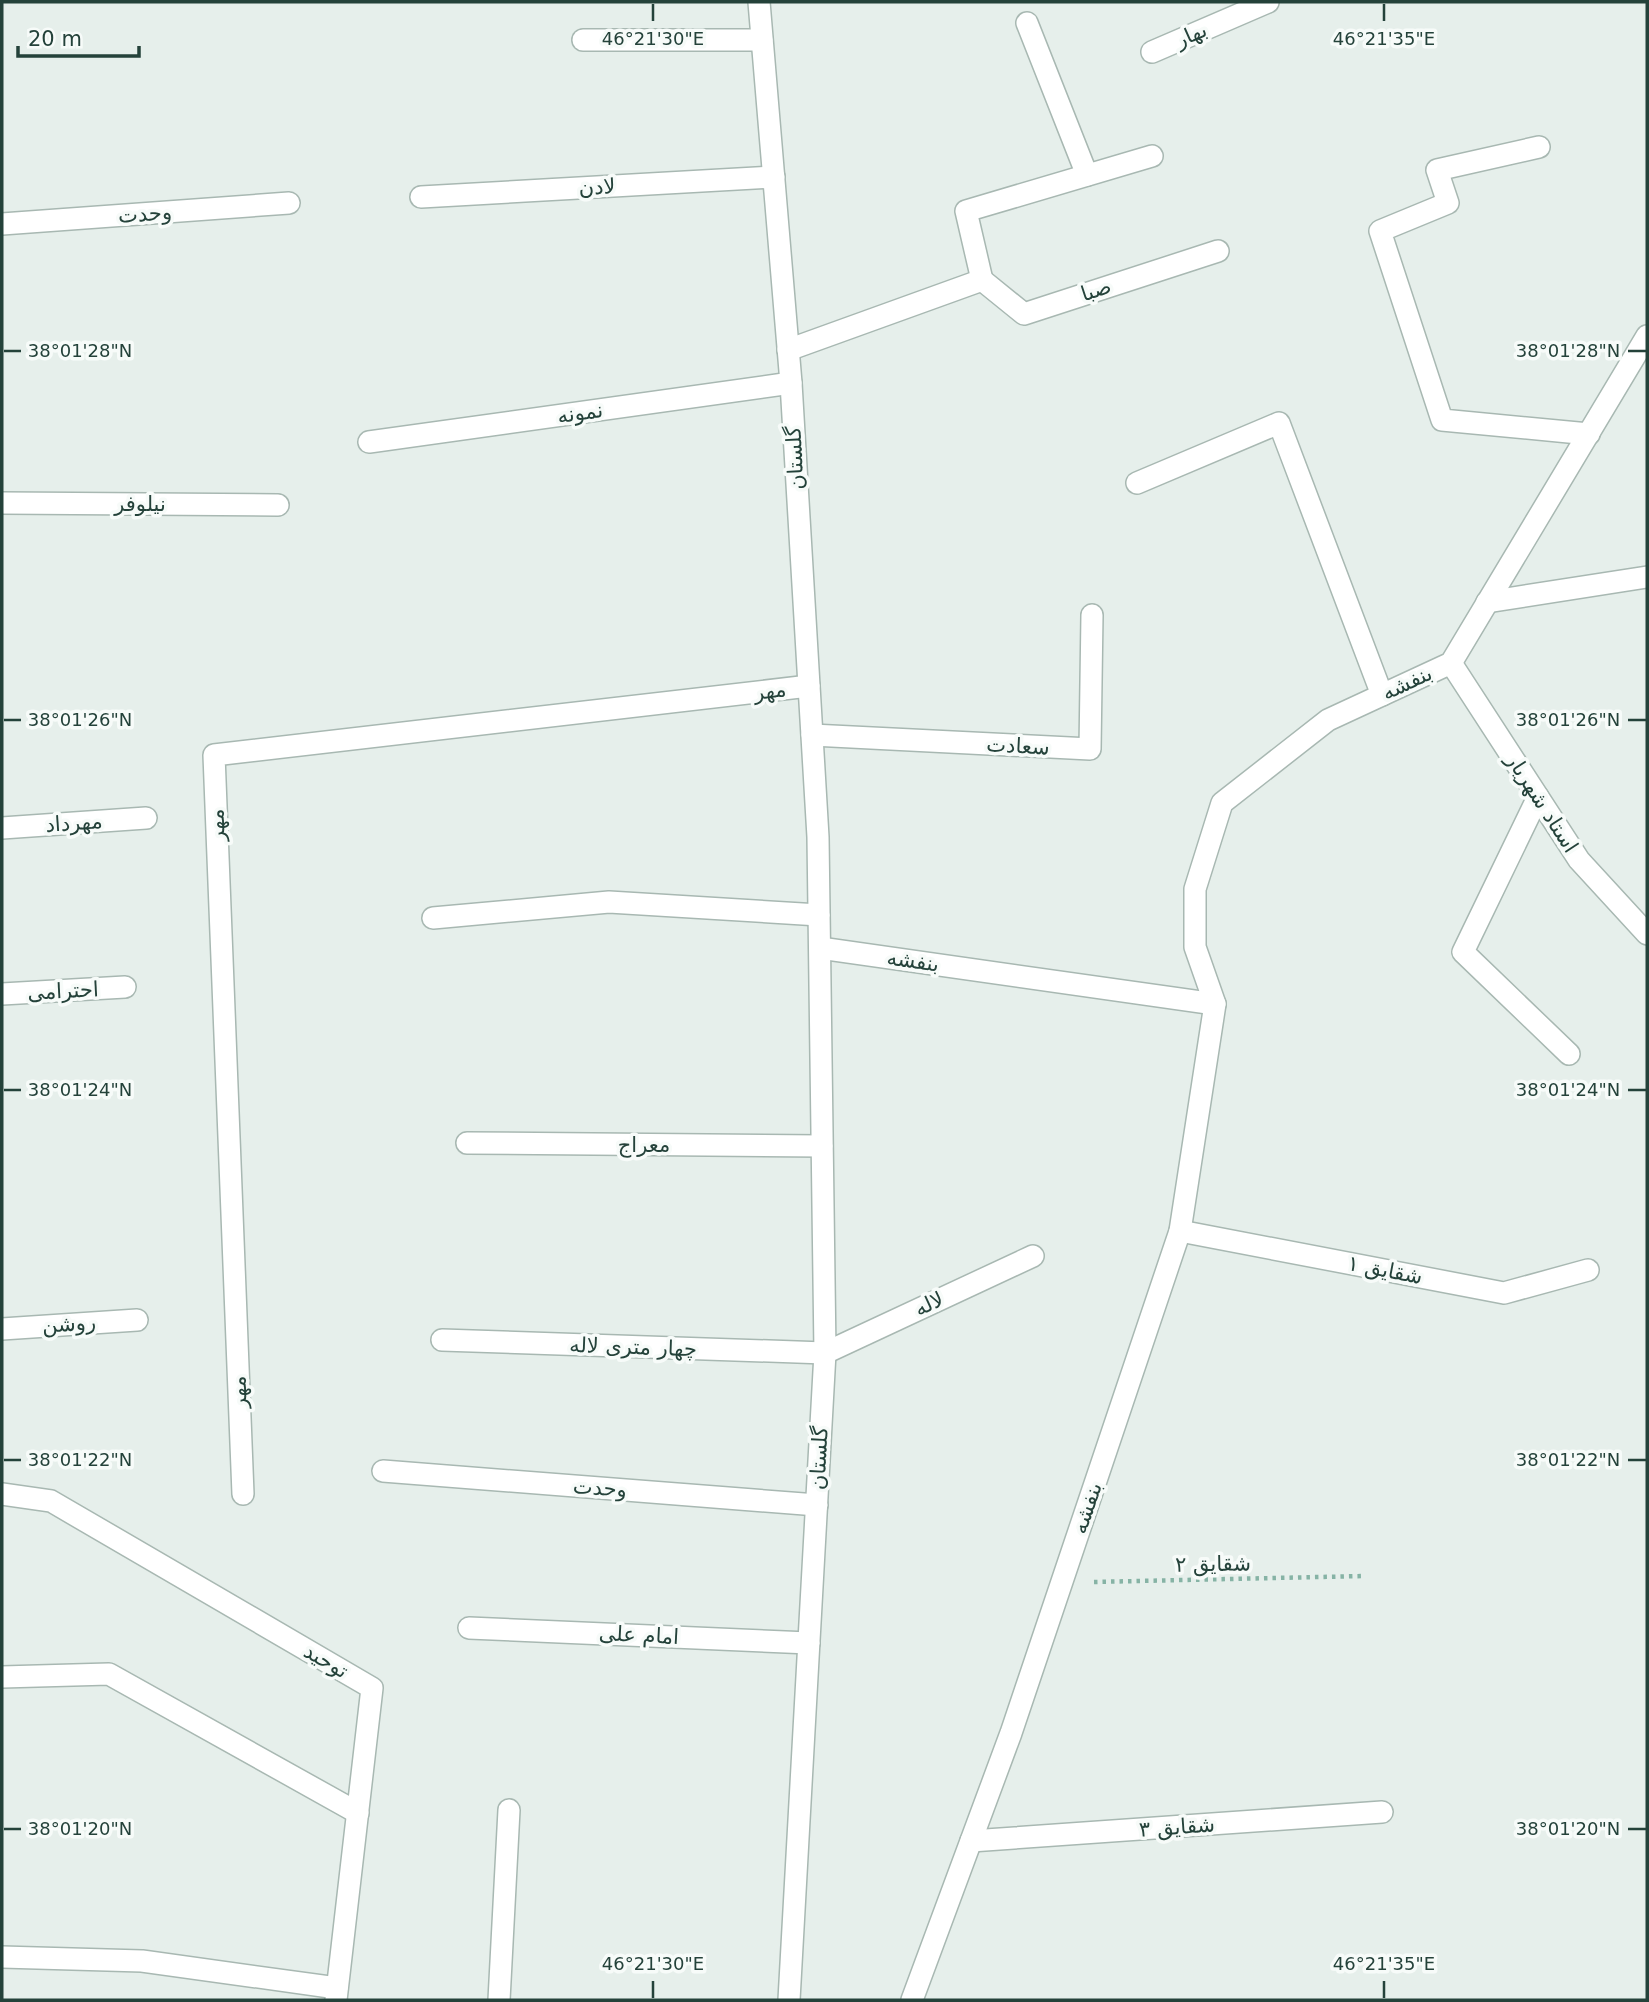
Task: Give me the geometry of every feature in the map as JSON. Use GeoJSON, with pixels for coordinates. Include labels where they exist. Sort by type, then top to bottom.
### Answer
{"type":"FeatureCollection","features":[{"type":"Feature","properties":{"kind":"street","name":"گلستان"},"geometry":{"type":"LineString","coordinates":[[759,2],[791,383],[818,837],[820,948],[825,1353],[789,2000]]}},
{"type":"Feature","properties":{"kind":"street","name":"بهار"},"geometry":{"type":"LineString","coordinates":[[1152,52],[1268,2]]}},
{"type":"Feature","properties":{"kind":"street"},"geometry":{"type":"LineString","coordinates":[[1027,23],[1087,175]]}},
{"type":"Feature","properties":{"kind":"street"},"geometry":{"type":"LineString","coordinates":[[583,40],[762,40]]}},
{"type":"Feature","properties":{"kind":"street"},"geometry":{"type":"LineString","coordinates":[[1539,147],[1437,170],[1448,203],[1380,231],[1442,419],[1589,434]]}},
{"type":"Feature","properties":{"kind":"street"},"geometry":{"type":"LineString","coordinates":[[788,350],[982,281],[966,211],[1152,156]]}},
{"type":"Feature","properties":{"kind":"street","name":"لادن"},"geometry":{"type":"LineString","coordinates":[[421,197],[774,177]]}},
{"type":"Feature","properties":{"kind":"street","name":"وحدت"},"geometry":{"type":"LineString","coordinates":[[2,224],[289,203]]}},
{"type":"Feature","properties":{"kind":"street","name":"صبا"},"geometry":{"type":"LineString","coordinates":[[982,281],[1024,314],[1218,251]]}},
{"type":"Feature","properties":{"kind":"street","name":"بنفشه"},"geometry":{"type":"LineString","coordinates":[[912,2000],[1011,1733],[1180,1231],[1215,1004],[1195,947],[1195,888],[1222,803],[1328,720],[1451,663],[1647,337]]}},
{"type":"Feature","properties":{"kind":"street","name":"نمونه"},"geometry":{"type":"LineString","coordinates":[[369,442],[791,383]]}},
{"type":"Feature","properties":{"kind":"street"},"geometry":{"type":"LineString","coordinates":[[1137,483],[1279,423],[1382,695]]}},
{"type":"Feature","properties":{"kind":"street","name":"نیلوفر"},"geometry":{"type":"LineString","coordinates":[[2,503],[278,505]]}},
{"type":"Feature","properties":{"kind":"street"},"geometry":{"type":"LineString","coordinates":[[1487,603],[1647,577]]}},
{"type":"Feature","properties":{"kind":"street","name":"سعادت"},"geometry":{"type":"LineString","coordinates":[[812,735],[1090,750],[1092,615]]}},
{"type":"Feature","properties":{"kind":"street","name":"استاد شهریار"},"geometry":{"type":"LineString","coordinates":[[1451,663],[1579,860],[1647,934]]}},
{"type":"Feature","properties":{"kind":"street","name":"مهر"},"geometry":{"type":"LineString","coordinates":[[243,1494],[214,755],[809,686]]}},
{"type":"Feature","properties":{"kind":"street"},"geometry":{"type":"LineString","coordinates":[[1538,797],[1463,952],[1569,1054]]}},
{"type":"Feature","properties":{"kind":"street","name":"مهرداد"},"geometry":{"type":"LineString","coordinates":[[2,828],[146,818]]}},
{"type":"Feature","properties":{"kind":"street"},"geometry":{"type":"LineString","coordinates":[[433,918],[609,902],[819,915]]}},
{"type":"Feature","properties":{"kind":"street","name":"بنفشه"},"geometry":{"type":"LineString","coordinates":[[820,948],[1215,1004]]}},
{"type":"Feature","properties":{"kind":"street","name":"احترامی"},"geometry":{"type":"LineString","coordinates":[[2,994],[125,987]]}},
{"type":"Feature","properties":{"kind":"street","name":"معراج"},"geometry":{"type":"LineString","coordinates":[[467,1143],[822,1146]]}},
{"type":"Feature","properties":{"kind":"street","name":"شقایق ۱"},"geometry":{"type":"LineString","coordinates":[[1180,1231],[1504,1293],[1588,1270]]}},
{"type":"Feature","properties":{"kind":"street","name":"لاله"},"geometry":{"type":"LineString","coordinates":[[825,1353],[1033,1256]]}},
{"type":"Feature","properties":{"kind":"street","name":"روشن"},"geometry":{"type":"LineString","coordinates":[[2,1329],[137,1320]]}},
{"type":"Feature","properties":{"kind":"street","name":"چهار متری لاله"},"geometry":{"type":"LineString","coordinates":[[442,1340],[825,1353]]}},
{"type":"Feature","properties":{"kind":"street","name":"وحدت"},"geometry":{"type":"LineString","coordinates":[[383,1471],[817,1505]]}},
{"type":"Feature","properties":{"kind":"street","name":"توحید"},"geometry":{"type":"LineString","coordinates":[[2,1494],[51,1501],[372,1688],[336,1994]]}},
{"type":"Feature","properties":{"kind":"street","name":"امام علی"},"geometry":{"type":"LineString","coordinates":[[469,1628],[809,1643]]}},
{"type":"Feature","properties":{"kind":"street"},"geometry":{"type":"LineString","coordinates":[[2,1677],[109,1674],[358,1813]]}},
{"type":"Feature","properties":{"kind":"street"},"geometry":{"type":"LineString","coordinates":[[499,2000],[509,1810]]}},
{"type":"Feature","properties":{"kind":"street","name":"شقایق ۳"},"geometry":{"type":"LineString","coordinates":[[971,1841],[1382,1812]]}},
{"type":"Feature","properties":{"kind":"street"},"geometry":{"type":"LineString","coordinates":[[2,1957],[142,1961],[336,1994]]}},
{"type":"Feature","properties":{"kind":"path","name":"شقایق ۲"},"geometry":{"type":"LineString","coordinates":[[1061,1583],[1365,1576]]}}]}
